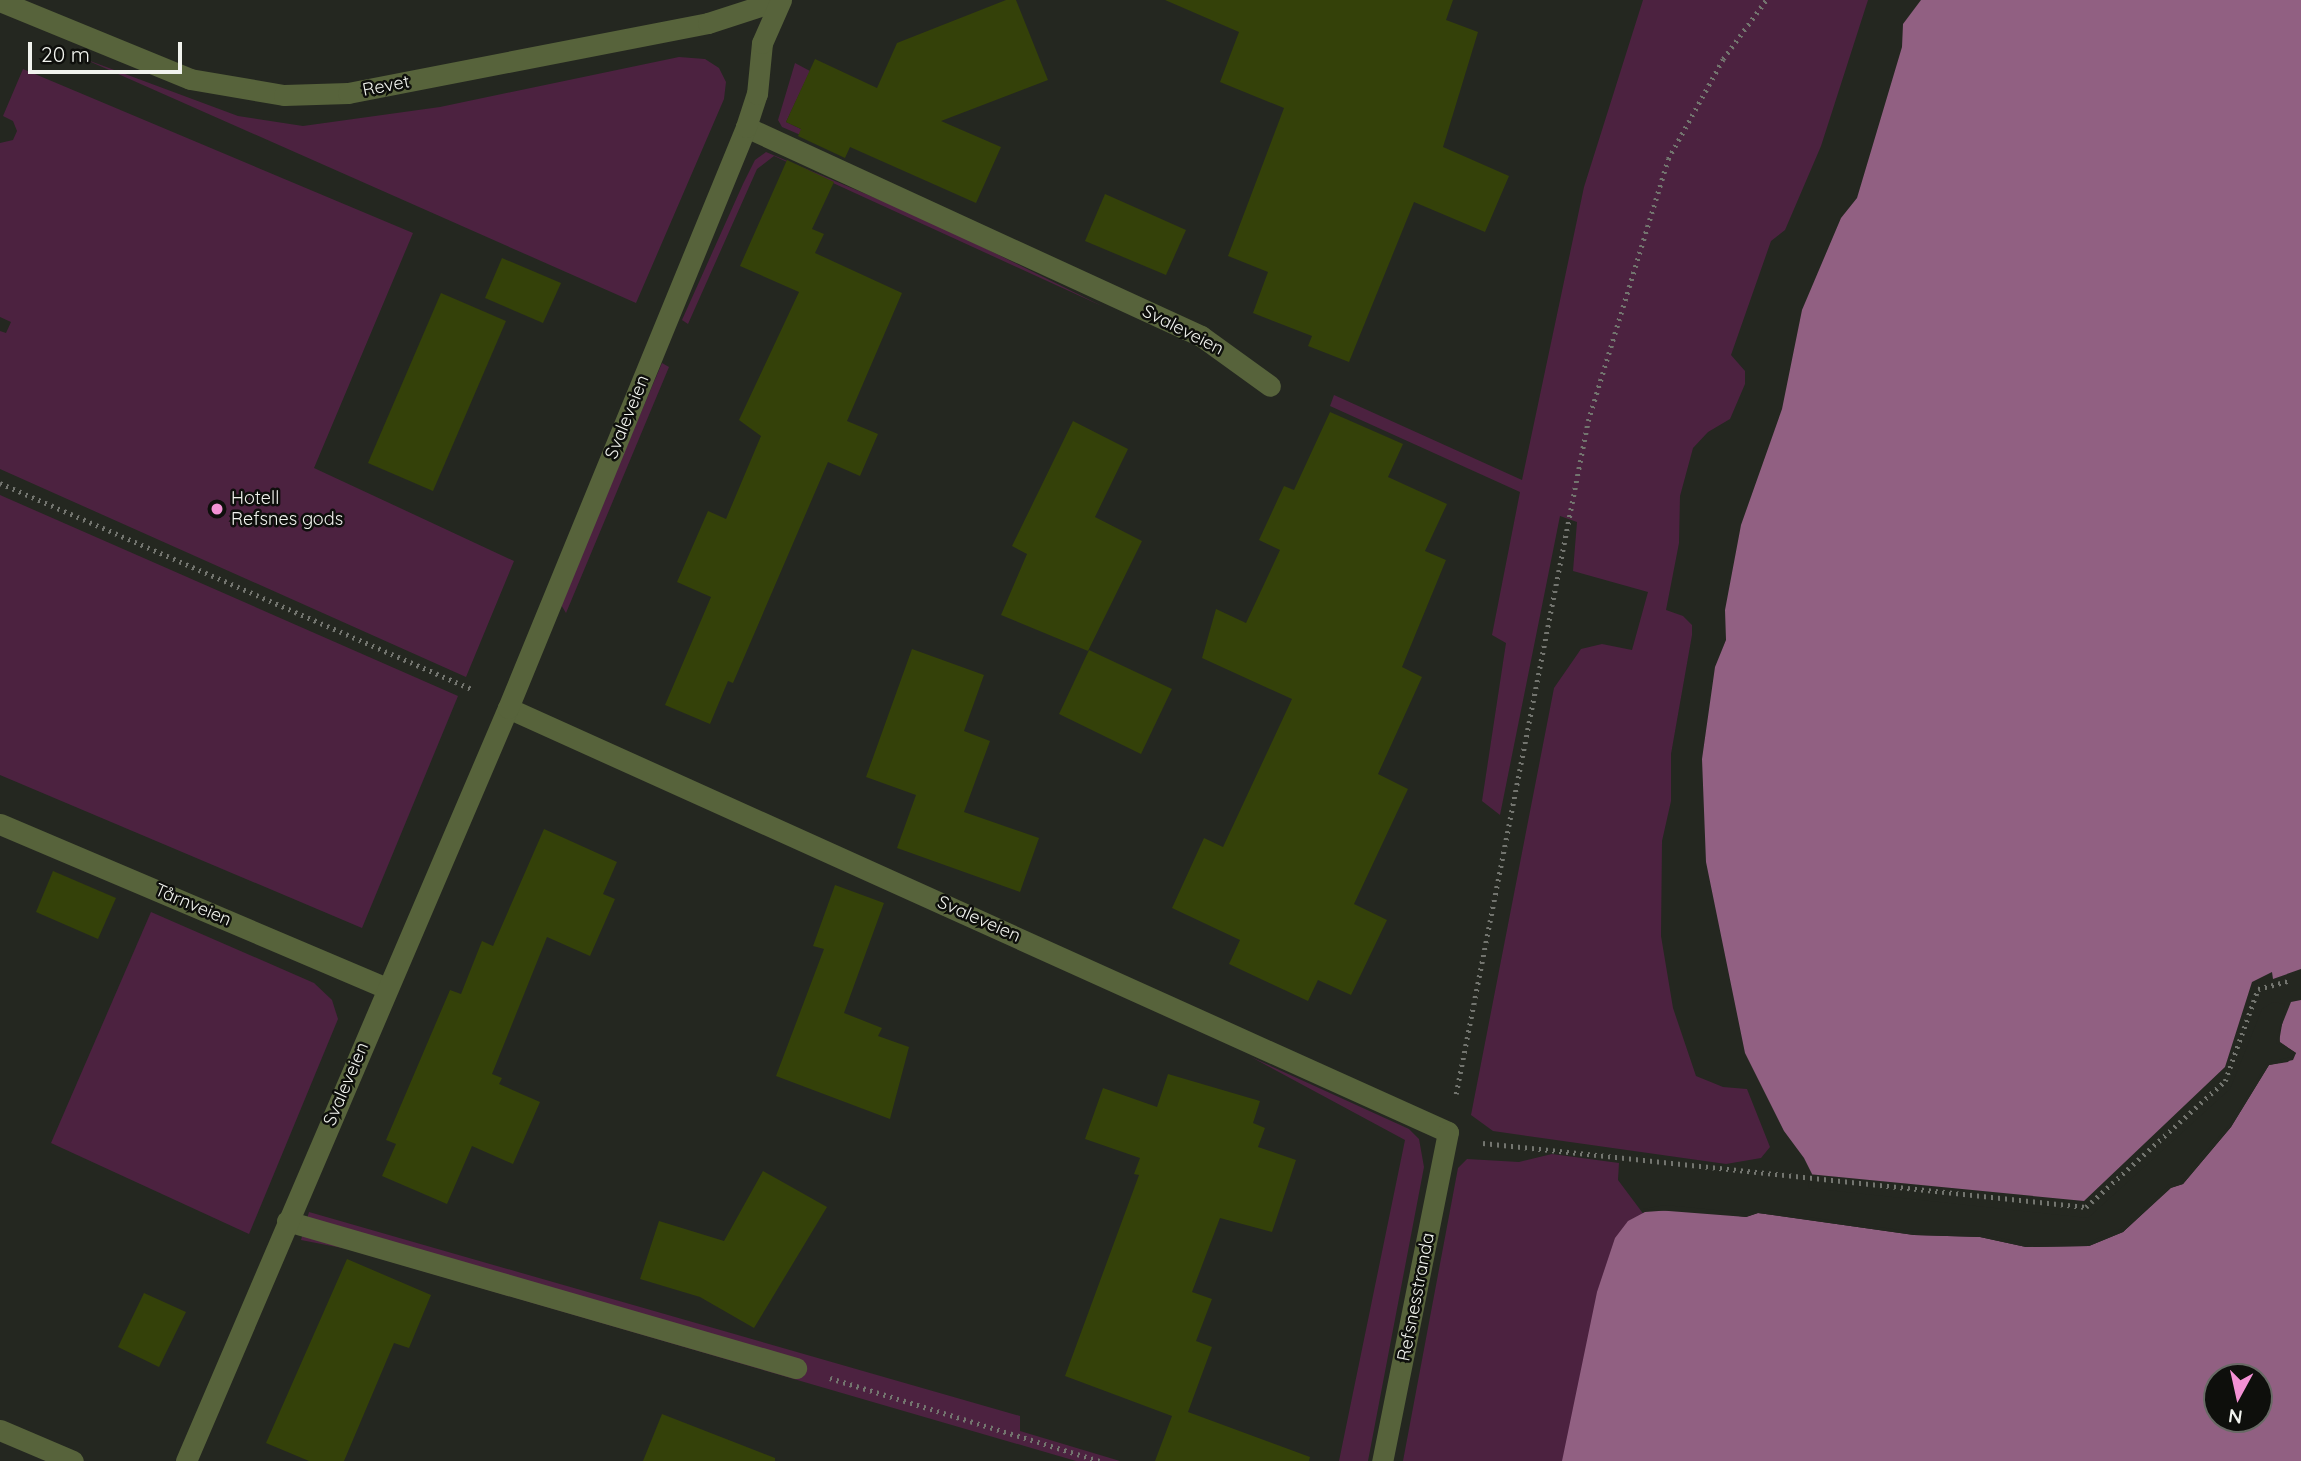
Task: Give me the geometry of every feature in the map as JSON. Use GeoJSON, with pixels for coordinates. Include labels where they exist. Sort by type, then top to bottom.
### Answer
{"type":"FeatureCollection","features":[{"type":"Feature","properties":{"kind":"street","name":"Revet"},"geometry":{"type":"LineString","coordinates":[[0,1],[38,8],[191,79],[235,90],[284,95],[348,93],[708,23],[780,0]]}},
{"type":"Feature","properties":{"kind":"street","name":"Svaleveien"},"geometry":{"type":"LineString","coordinates":[[187,1461],[386,988],[508,708],[746,127],[757,94],[762,43],[780,0]]}},
{"type":"Feature","properties":{"kind":"street","name":"Svaleveien"},"geometry":{"type":"LineString","coordinates":[[746,127],[1201,335],[1270,386]]}},
{"type":"Feature","properties":{"kind":"street","name":"Svaleveien"},"geometry":{"type":"LineString","coordinates":[[508,708],[1448,1132]]}},
{"type":"Feature","properties":{"kind":"street","name":"Tårnveien"},"geometry":{"type":"LineString","coordinates":[[0,824],[386,988]]}},
{"type":"Feature","properties":{"kind":"street","name":"Refsnesstranda"},"geometry":{"type":"LineString","coordinates":[[1382,1461],[1448,1132]]}},
{"type":"Feature","properties":{"kind":"street"},"geometry":{"type":"LineString","coordinates":[[287,1221],[796,1368]]}},
{"type":"Feature","properties":{"kind":"street"},"geometry":{"type":"LineString","coordinates":[[0,1430],[73,1461]]}},
{"type":"Feature","properties":{"kind":"path"},"geometry":{"type":"LineString","coordinates":[[1766,0],[1723,59],[1668,159],[1588,421],[1448,1132],[1510,1147],[1551,1148],[2086,1207],[2225,1081],[2258,989],[2291,980]]}},
{"type":"Feature","properties":{"kind":"path"},"geometry":{"type":"LineString","coordinates":[[0,483],[508,708]]}},
{"type":"Feature","properties":{"kind":"path"},"geometry":{"type":"LineString","coordinates":[[796,1368],[1101,1461]]}},
{"type":"Feature","properties":{"kind":"shaded area"},"geometry":{"type":"Polygon","coordinates":[[[1643,0],[1868,0],[1821,146],[1785,230],[1771,241],[1731,355],[1745,371],[1745,384],[1730,419],[1708,432],[1693,448],[1680,496],[1679,543],[1666,610],[1683,616],[1692,625],[1671,754],[1671,801],[1662,841],[1661,936],[1673,1008],[1696,1076],[1723,1087],[1747,1089],[1770,1147],[1761,1158],[1726,1164],[1493,1131],[1471,1115],[1554,688],[1581,649],[1602,644],[1632,650],[1648,592],[1573,571],[1577,522],[1560,516],[1500,815],[1482,801],[1506,643],[1492,635],[1520,492],[1330,406],[1334,395],[1522,480],[1584,187],[1643,0]]]}},
{"type":"Feature","properties":{"kind":"shaded area"},"geometry":{"type":"Polygon","coordinates":[[[1921,0],[2301,0],[2301,1461],[1562,1461],[1597,1292],[1615,1238],[1628,1221],[1645,1212],[1686,1209],[1746,1217],[1758,1213],[1914,1235],[1980,1237],[2026,1247],[2089,1246],[2123,1232],[2171,1188],[2183,1184],[2231,1127],[2269,1065],[2288,1062],[2296,1053],[2279,1042],[2284,1013],[2290,1002],[2271,998],[2259,1006],[2237,1070],[2086,1214],[1810,1185],[1812,1174],[1784,1131],[1745,1053],[1706,862],[1702,759],[1715,667],[1726,640],[1725,610],[1741,525],[1782,409],[1802,310],[1841,218],[1857,198],[1902,47],[1903,24],[1921,0]]]}},
{"type":"Feature","properties":{"kind":"shaded area"},"geometry":{"type":"Polygon","coordinates":[[[679,57],[705,59],[719,68],[726,82],[724,99],[636,303],[82,58],[238,116],[303,126],[440,107],[679,57]]]}},
{"type":"Feature","properties":{"kind":"shaded area"},"geometry":{"type":"Polygon","coordinates":[[[795,63],[810,71],[786,122],[841,148],[840,152],[782,127],[778,120],[795,63]]]}},
{"type":"Feature","properties":{"kind":"shaded area"},"geometry":{"type":"Polygon","coordinates":[[[23,69],[413,233],[314,468],[514,561],[466,677],[0,469],[0,331],[6,333],[11,322],[0,317],[0,143],[13,140],[17,131],[13,121],[3,116],[23,69]]]}},
{"type":"Feature","properties":{"kind":"shaded area"},"geometry":{"type":"Polygon","coordinates":[[[766,152],[930,221],[1104,307],[774,156],[757,169],[688,324],[682,320],[743,184],[755,160],[766,152]]]}},
{"type":"Feature","properties":{"kind":"shaded area"},"geometry":{"type":"Polygon","coordinates":[[[662,363],[669,367],[566,613],[560,603],[662,363]]]}},
{"type":"Feature","properties":{"kind":"shaded area"},"geometry":{"type":"Polygon","coordinates":[[[0,495],[458,696],[362,928],[0,775],[0,495]]]}},
{"type":"Feature","properties":{"kind":"shaded area"},"geometry":{"type":"Polygon","coordinates":[[[151,912],[314,983],[332,1000],[338,1019],[249,1234],[51,1143],[151,912]]]}},
{"type":"Feature","properties":{"kind":"shaded area"},"geometry":{"type":"Polygon","coordinates":[[[1251,1057],[1409,1129],[1419,1139],[1424,1167],[1368,1461],[1339,1461],[1405,1140],[1251,1057]]]}},
{"type":"Feature","properties":{"kind":"shaded area"},"geometry":{"type":"Polygon","coordinates":[[[1552,1154],[1619,1163],[1618,1180],[1828,1461],[1403,1461],[1458,1168],[1467,1159],[1519,1162],[1552,1154]]]}},
{"type":"Feature","properties":{"kind":"shaded area"},"geometry":{"type":"Polygon","coordinates":[[[309,1212],[1020,1416],[1020,1431],[1120,1461],[1076,1461],[347,1249],[301,1240],[309,1212]]]}},
{"type":"Feature","properties":{"kind":"pier"},"geometry":{"type":"Polygon","coordinates":[[[2301,969],[2301,1000],[2291,1002],[2279,1032],[2280,1042],[2296,1053],[2293,1060],[2269,1065],[2231,1127],[2183,1184],[2170,1188],[2123,1232],[2089,1246],[2026,1247],[1980,1237],[1914,1235],[1758,1213],[1746,1217],[1643,1209],[1665,1205],[1746,1213],[1758,1210],[1914,1232],[1981,1233],[2026,1244],[2088,1242],[2121,1229],[2168,1185],[2181,1181],[2229,1125],[2267,1063],[2291,1057],[2291,1051],[2276,1043],[2285,1004],[2273,1002],[2262,1009],[2230,1089],[2088,1218],[1809,1188],[1808,1174],[2084,1201],[2225,1067],[2252,982],[2272,972],[2273,979],[2301,969]]]}},
{"type":"Feature","properties":{"kind":"building"},"geometry":{"type":"Polygon","coordinates":[[[1006,0],[1016,0],[1048,80],[941,121],[1001,147],[976,203],[850,147],[845,158],[798,136],[801,129],[786,122],[815,59],[877,88],[897,43],[1006,0]]]}},
{"type":"Feature","properties":{"kind":"building"},"geometry":{"type":"Polygon","coordinates":[[[1165,0],[1453,0],[1446,20],[1478,32],[1443,147],[1509,176],[1485,232],[1414,202],[1349,362],[1308,346],[1312,336],[1253,313],[1268,272],[1228,256],[1284,108],[1220,82],[1239,32],[1165,0]]]}},
{"type":"Feature","properties":{"kind":"building"},"geometry":{"type":"Polygon","coordinates":[[[787,160],[834,182],[812,229],[824,234],[815,253],[902,293],[847,421],[878,434],[860,476],[828,462],[733,683],[728,681],[710,724],[665,705],[711,597],[677,582],[708,511],[726,519],[761,436],[739,420],[799,292],[740,266],[787,160]]]}},
{"type":"Feature","properties":{"kind":"building"},"geometry":{"type":"Polygon","coordinates":[[[1105,194],[1186,230],[1166,275],[1085,241],[1105,194]]]}},
{"type":"Feature","properties":{"kind":"building"},"geometry":{"type":"Polygon","coordinates":[[[502,258],[561,283],[543,323],[485,298],[502,258]]]}},
{"type":"Feature","properties":{"kind":"building"},"geometry":{"type":"Polygon","coordinates":[[[441,293],[506,321],[433,491],[368,463],[441,293]]]}},
{"type":"Feature","properties":{"kind":"building"},"geometry":{"type":"Polygon","coordinates":[[[1330,412],[1403,444],[1388,477],[1447,504],[1425,551],[1446,560],[1402,667],[1422,677],[1378,774],[1408,789],[1354,904],[1387,920],[1351,995],[1318,980],[1308,1001],[1229,964],[1240,940],[1172,908],[1204,838],[1223,847],[1292,699],[1202,658],[1216,609],[1246,623],[1280,550],[1259,540],[1284,486],[1294,490],[1330,412]]]}},
{"type":"Feature","properties":{"kind":"building"},"geometry":{"type":"Polygon","coordinates":[[[1073,421],[1128,449],[1095,517],[1142,541],[1088,651],[1001,615],[1027,554],[1012,546],[1073,421]]]}},
{"type":"Feature","properties":{"kind":"building"},"geometry":{"type":"Polygon","coordinates":[[[912,649],[984,675],[964,731],[990,741],[964,812],[1039,838],[1020,892],[897,848],[916,795],[866,777],[912,649]]]}},
{"type":"Feature","properties":{"kind":"building"},"geometry":{"type":"Polygon","coordinates":[[[1089,650],[1172,689],[1141,754],[1059,714],[1089,650]]]}},
{"type":"Feature","properties":{"kind":"building"},"geometry":{"type":"Polygon","coordinates":[[[544,829],[617,862],[603,894],[615,899],[590,956],[547,937],[492,1074],[502,1078],[499,1084],[540,1102],[513,1164],[472,1146],[447,1204],[382,1176],[396,1144],[386,1140],[450,990],[461,994],[482,941],[493,946],[544,829]]]}},
{"type":"Feature","properties":{"kind":"building"},"geometry":{"type":"Polygon","coordinates":[[[53,871],[116,898],[98,939],[36,912],[53,871]]]}},
{"type":"Feature","properties":{"kind":"building"},"geometry":{"type":"Polygon","coordinates":[[[835,885],[884,903],[844,1013],[882,1028],[878,1036],[909,1047],[890,1119],[776,1076],[824,949],[813,946],[835,885]]]}},
{"type":"Feature","properties":{"kind":"building"},"geometry":{"type":"Polygon","coordinates":[[[1168,1074],[1260,1101],[1253,1123],[1265,1128],[1258,1147],[1296,1160],[1272,1232],[1220,1218],[1192,1292],[1212,1299],[1196,1341],[1212,1347],[1188,1412],[1310,1457],[1309,1461],[1155,1461],[1172,1416],[1065,1376],[1139,1175],[1134,1174],[1140,1158],[1085,1139],[1103,1088],[1157,1107],[1168,1074]]]}},
{"type":"Feature","properties":{"kind":"building"},"geometry":{"type":"Polygon","coordinates":[[[763,1171],[827,1207],[754,1328],[700,1297],[640,1279],[659,1221],[724,1241],[763,1171]]]}},
{"type":"Feature","properties":{"kind":"building"},"geometry":{"type":"Polygon","coordinates":[[[347,1259],[431,1295],[409,1348],[394,1343],[344,1461],[309,1461],[266,1443],[347,1259]]]}},
{"type":"Feature","properties":{"kind":"building"},"geometry":{"type":"Polygon","coordinates":[[[144,1293],[186,1312],[159,1367],[118,1347],[144,1293]]]}},
{"type":"Feature","properties":{"kind":"building"},"geometry":{"type":"Polygon","coordinates":[[[662,1414],[775,1458],[775,1461],[643,1461],[662,1414]]]}},
{"type":"Feature","properties":{"kind":"place","name":"Hotell Refsnes gods"},"geometry":{"type":"Point","coordinates":[217,509]}}]}
